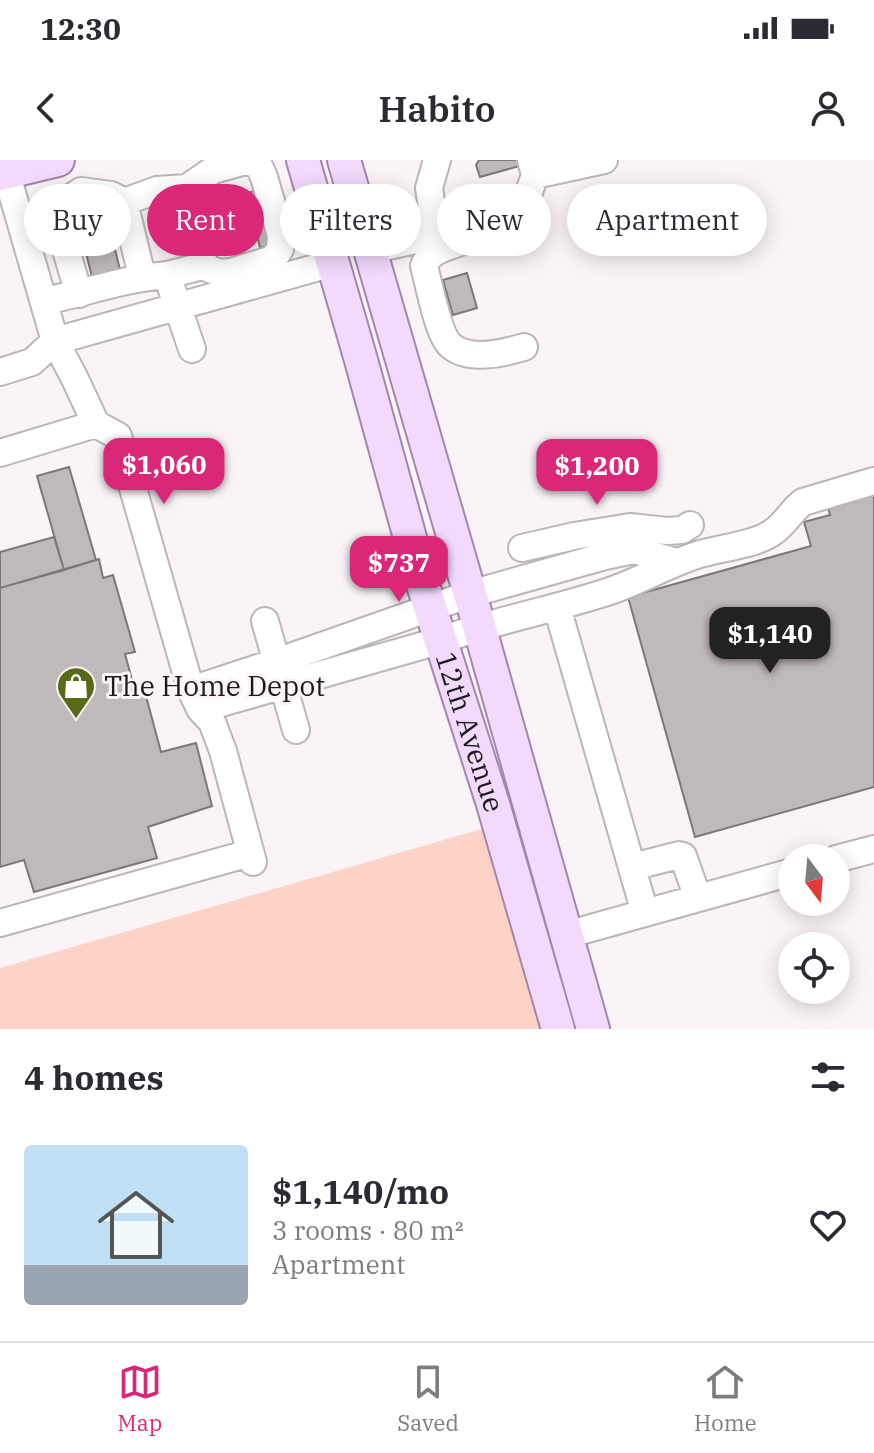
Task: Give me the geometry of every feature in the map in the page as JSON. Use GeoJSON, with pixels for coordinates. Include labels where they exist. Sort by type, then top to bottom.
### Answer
{"type":"FeatureCollection","features":[{"type":"Feature","properties":{"kind":"main road"},"geometry":{"type":"LineString","coordinates":[[3,173],[58,160]]}},
{"type":"Feature","properties":{"kind":"main road","name":"12th Avenue"},"geometry":{"type":"LineString","coordinates":[[303,160],[430,609],[493,804],[558,1029]]}},
{"type":"Feature","properties":{"kind":"main road","name":"12th Avenue"},"geometry":{"type":"LineString","coordinates":[[344,160],[351,184]]}},
{"type":"Feature","properties":{"kind":"main road","name":"12th Avenue"},"geometry":{"type":"LineString","coordinates":[[372,256],[593,1029]]}},
{"type":"Feature","properties":{"kind":"main road"},"geometry":{"type":"LineString","coordinates":[[493,804],[511,815],[539,902],[551,923],[566,935]]}},
{"type":"Feature","properties":{"kind":"street"},"geometry":{"type":"LineString","coordinates":[[429,237],[432,209],[429,188],[437,160]]}},
{"type":"Feature","properties":{"kind":"street"},"geometry":{"type":"LineString","coordinates":[[533,168],[604,160]]}},
{"type":"Feature","properties":{"kind":"street"},"geometry":{"type":"LineString","coordinates":[[44,301],[203,266],[219,273],[231,272],[273,259],[280,249],[281,236],[259,166],[242,162],[213,170],[193,184]]}},
{"type":"Feature","properties":{"kind":"street"},"geometry":{"type":"LineString","coordinates":[[0,923],[252,858],[223,751],[212,722],[196,699],[118,436],[96,424],[55,341],[3,173]]}},
{"type":"Feature","properties":{"kind":"street"},"geometry":{"type":"LineString","coordinates":[[131,219],[154,276],[178,308],[192,349]]}},
{"type":"Feature","properties":{"kind":"street"},"geometry":{"type":"LineString","coordinates":[[421,239],[437,235]]}},
{"type":"Feature","properties":{"kind":"street"},"geometry":{"type":"LineString","coordinates":[[437,251],[428,257],[424,266],[443,334],[451,346],[463,352],[482,355],[501,354],[524,347]]}},
{"type":"Feature","properties":{"kind":"street"},"geometry":{"type":"LineString","coordinates":[[68,256],[79,294]]}},
{"type":"Feature","properties":{"kind":"street"},"geometry":{"type":"LineString","coordinates":[[203,256],[203,266]]}},
{"type":"Feature","properties":{"kind":"street"},"geometry":{"type":"LineString","coordinates":[[2,363],[32,362],[55,341],[333,263]]}},
{"type":"Feature","properties":{"kind":"street"},"geometry":{"type":"LineString","coordinates":[[0,453],[96,424]]}},
{"type":"Feature","properties":{"kind":"street"},"geometry":{"type":"LineString","coordinates":[[279,673],[442,640],[479,626],[629,585],[697,554],[773,533],[803,502],[874,481]]}},
{"type":"Feature","properties":{"kind":"street"},"geometry":{"type":"LineString","coordinates":[[522,548],[630,527],[667,531],[682,530],[690,525]]}},
{"type":"Feature","properties":{"kind":"street"},"geometry":{"type":"LineString","coordinates":[[196,699],[279,673],[470,594],[634,550],[677,562]]}},
{"type":"Feature","properties":{"kind":"street"},"geometry":{"type":"LineString","coordinates":[[557,607],[645,913]]}},
{"type":"Feature","properties":{"kind":"street"},"geometry":{"type":"LineString","coordinates":[[265,621],[296,730]]}},
{"type":"Feature","properties":{"kind":"street"},"geometry":{"type":"LineString","coordinates":[[850,855],[874,849]]}},
{"type":"Feature","properties":{"kind":"street"},"geometry":{"type":"LineString","coordinates":[[632,867],[683,856],[698,898]]}},
{"type":"Feature","properties":{"kind":"street"},"geometry":{"type":"LineString","coordinates":[[566,935],[778,876]]}},
{"type":"Feature","properties":{"kind":"shaded area"},"geometry":{"type":"Polygon","coordinates":[[[492,826],[561,1029],[0,1029],[0,968],[492,826]]]}},
{"type":"Feature","properties":{"kind":"building"},"geometry":{"type":"Polygon","coordinates":[[[479,160],[522,160],[523,165],[480,177],[476,165],[479,160]]]}},
{"type":"Feature","properties":{"kind":"building"},"geometry":{"type":"Polygon","coordinates":[[[271,187],[280,222],[280,243],[264,247],[264,189],[271,187]]]}},
{"type":"Feature","properties":{"kind":"building"},"geometry":{"type":"Polygon","coordinates":[[[87,256],[117,256],[120,270],[92,277],[87,256]]]}},
{"type":"Feature","properties":{"kind":"building"},"geometry":{"type":"Polygon","coordinates":[[[467,273],[477,308],[453,315],[443,280],[467,273]]]}},
{"type":"Feature","properties":{"kind":"building"},"geometry":{"type":"Polygon","coordinates":[[[69,467],[96,560],[64,570],[37,476],[69,467]]]}},
{"type":"Feature","properties":{"kind":"building"},"geometry":{"type":"Polygon","coordinates":[[[874,494],[874,787],[695,837],[628,597],[811,546],[804,522],[830,515],[828,507],[874,494]]]}},
{"type":"Feature","properties":{"kind":"building"},"geometry":{"type":"Polygon","coordinates":[[[54,537],[64,570],[0,588],[0,552],[54,537]]]}},
{"type":"Feature","properties":{"kind":"building","name":"The Home Depot"},"geometry":{"type":"Polygon","coordinates":[[[99,559],[103,578],[113,575],[135,652],[125,654],[137,698],[146,696],[161,752],[196,743],[212,806],[148,827],[157,858],[34,892],[24,860],[0,867],[0,588],[99,559]]]}},
{"type":"Feature","properties":{"kind":"place","name":"The Home Depot"},"geometry":{"type":"Point","coordinates":[76,720]}}]}
